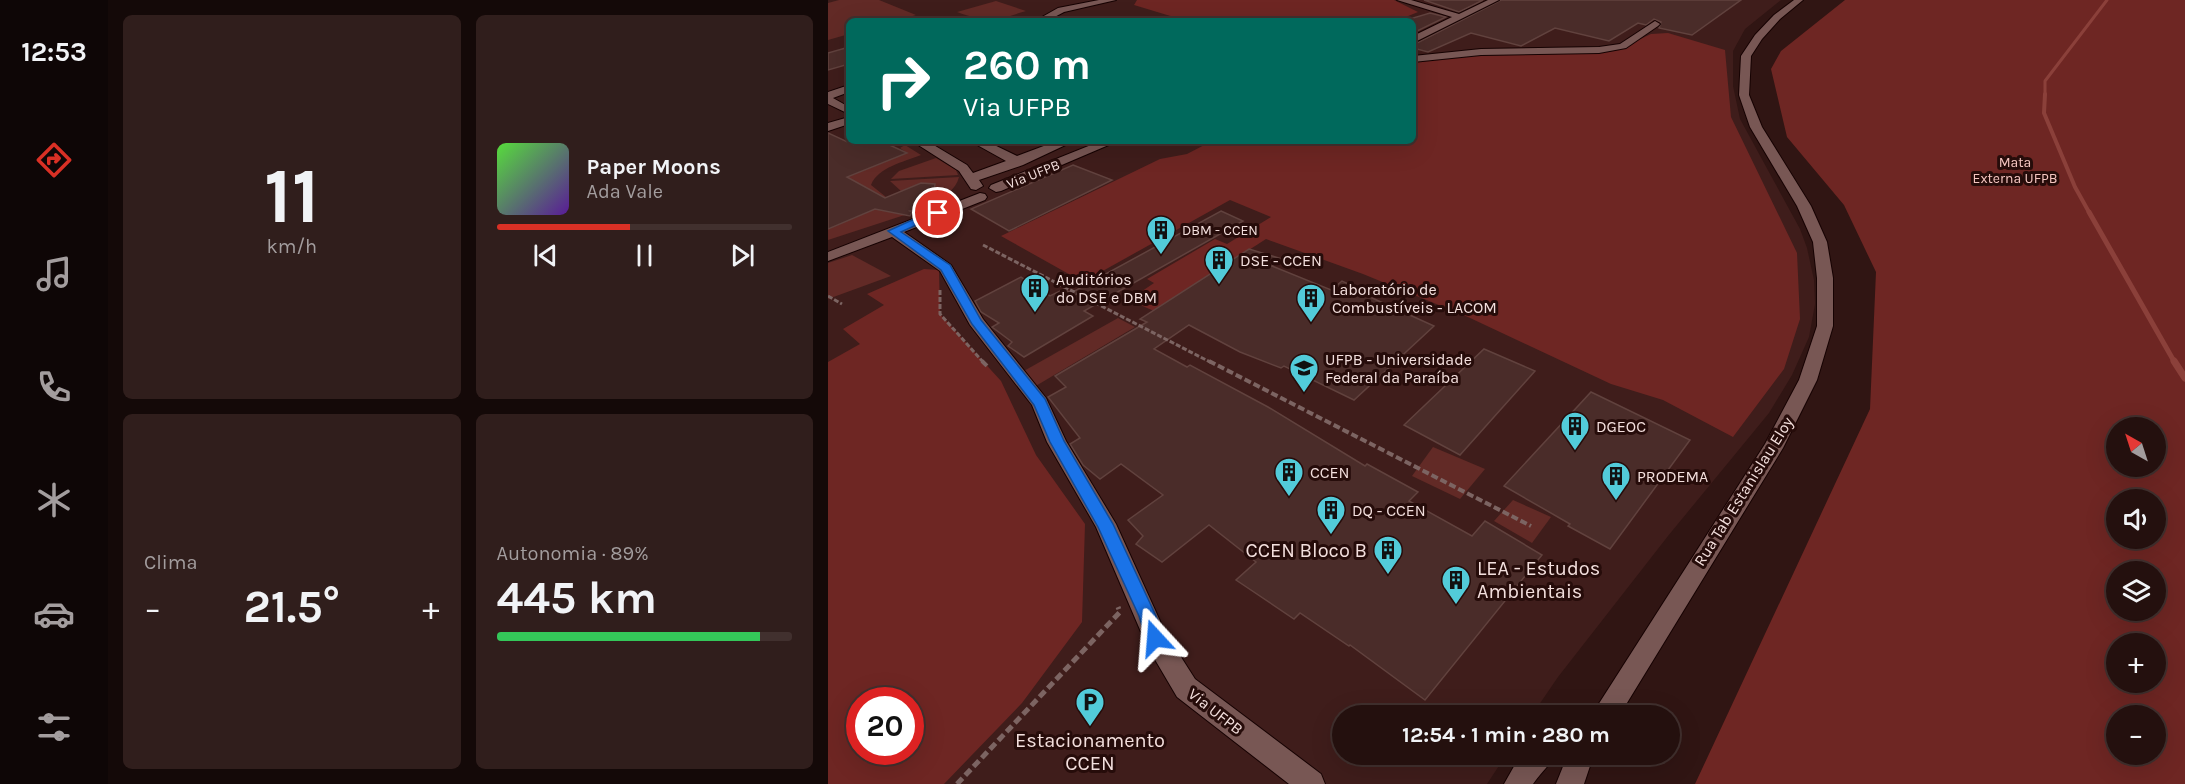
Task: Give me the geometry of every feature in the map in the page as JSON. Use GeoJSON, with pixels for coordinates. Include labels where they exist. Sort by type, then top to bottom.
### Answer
{"type":"FeatureCollection","features":[{"type":"Feature","properties":{"kind":"street"},"geometry":{"type":"LineString","coordinates":[[1084,16],[1110,0]]}},
{"type":"Feature","properties":{"kind":"street"},"geometry":{"type":"LineString","coordinates":[[1046,18],[1061,10],[1110,0]]}},
{"type":"Feature","properties":{"kind":"street"},"geometry":{"type":"LineString","coordinates":[[1401,0],[1460,17]]}},
{"type":"Feature","properties":{"kind":"street"},"geometry":{"type":"LineString","coordinates":[[1416,39],[1495,0]]}},
{"type":"Feature","properties":{"kind":"street","name":"Rua Tab Estanislau Eloy"},"geometry":{"type":"LineString","coordinates":[[1611,705],[1773,448],[1808,380],[1825,326],[1825,278],[1820,242],[1804,206],[1756,128],[1744,95],[1746,56],[1758,37],[1776,17],[1799,0]]}},
{"type":"Feature","properties":{"kind":"street"},"geometry":{"type":"LineString","coordinates":[[1416,59],[1481,52],[1599,50],[1623,46],[1655,24]]}},
{"type":"Feature","properties":{"kind":"street"},"geometry":{"type":"LineString","coordinates":[[828,89],[846,86]]}},
{"type":"Feature","properties":{"kind":"street"},"geometry":{"type":"LineString","coordinates":[[828,96],[846,87]]}},
{"type":"Feature","properties":{"kind":"street"},"geometry":{"type":"LineString","coordinates":[[828,100],[842,108]]}},
{"type":"Feature","properties":{"kind":"street"},"geometry":{"type":"LineString","coordinates":[[828,127],[846,121]]}},
{"type":"Feature","properties":{"kind":"street"},"geometry":{"type":"LineString","coordinates":[[925,144],[956,163],[974,189]]}},
{"type":"Feature","properties":{"kind":"street","name":"Via UFPB"},"geometry":{"type":"LineString","coordinates":[[982,144],[1019,162]]}},
{"type":"Feature","properties":{"kind":"street","name":"Via UFPB"},"geometry":{"type":"LineString","coordinates":[[1046,144],[1054,147]]}},
{"type":"Feature","properties":{"kind":"street","name":"Via UFPB"},"geometry":{"type":"LineString","coordinates":[[828,257],[938,213],[1019,162],[1061,144]]}},
{"type":"Feature","properties":{"kind":"street","name":"Via UFPB"},"geometry":{"type":"LineString","coordinates":[[974,189],[989,194],[996,188],[1026,178],[1100,144]]}},
{"type":"Feature","properties":{"kind":"street","name":"Via UFPB"},"geometry":{"type":"LineString","coordinates":[[893,231],[946,268],[976,321],[1040,403],[1057,442],[1105,524],[1155,638],[1186,688],[1311,784]]}},
{"type":"Feature","properties":{"kind":"street"},"geometry":{"type":"LineString","coordinates":[[1518,784],[1529,765]]}},
{"type":"Feature","properties":{"kind":"street"},"geometry":{"type":"LineString","coordinates":[[1570,784],[1577,765]]}},
{"type":"Feature","properties":{"kind":"path"},"geometry":{"type":"LineString","coordinates":[[983,245],[1531,526]]}},
{"type":"Feature","properties":{"kind":"path"},"geometry":{"type":"LineString","coordinates":[[939,281],[940,314],[994,373]]}},
{"type":"Feature","properties":{"kind":"path"},"geometry":{"type":"LineString","coordinates":[[828,296],[842,304]]}},
{"type":"Feature","properties":{"kind":"path"},"geometry":{"type":"LineString","coordinates":[[957,784],[1120,612],[1116,602]]}},
{"type":"Feature","properties":{"kind":"shaded area","name":"UFPB - Universidade Federal da Paraíba"},"geometry":{"type":"Polygon","coordinates":[[[828,0],[1781,0],[1745,29],[1733,51],[1733,86],[1740,119],[1800,229],[1814,280],[1815,304],[1809,337],[1792,375],[1769,413],[1668,536],[1539,705],[1332,705],[1332,765],[1499,765],[1487,784],[828,784],[828,0]]]}},
{"type":"Feature","properties":{"kind":"shaded area"},"geometry":{"type":"Polygon","coordinates":[[[839,0],[879,0],[916,15],[906,18],[846,18],[846,35],[828,40],[828,3],[839,0]]]}},
{"type":"Feature","properties":{"kind":"shaded area"},"geometry":{"type":"Polygon","coordinates":[[[996,1],[1026,11],[1001,18],[977,18],[957,12],[996,1]]]}},
{"type":"Feature","properties":{"kind":"shaded area"},"geometry":{"type":"Polygon","coordinates":[[[905,145],[921,155],[885,169],[874,179],[871,185],[886,197],[863,202],[871,190],[858,183],[828,185],[907,153],[900,148],[905,145]]]}},
{"type":"Feature","properties":{"kind":"shaded area"},"geometry":{"type":"Polygon","coordinates":[[[936,158],[956,170],[958,175],[891,179],[899,171],[936,158]]]}},
{"type":"Feature","properties":{"kind":"shaded area"},"geometry":{"type":"Polygon","coordinates":[[[959,177],[952,190],[932,206],[935,184],[921,183],[901,191],[890,181],[959,177]]]}},
{"type":"Feature","properties":{"kind":"shaded area"},"geometry":{"type":"Polygon","coordinates":[[[926,208],[828,240],[828,229],[875,209],[907,211],[926,208]]]}},
{"type":"Feature","properties":{"kind":"shaded area"},"geometry":{"type":"Polygon","coordinates":[[[852,255],[891,276],[828,299],[828,263],[852,255]]]}},
{"type":"Feature","properties":{"kind":"shaded area"},"geometry":{"type":"Polygon","coordinates":[[[1118,318],[1135,327],[1034,387],[1022,372],[1118,318]]]}},
{"type":"Feature","properties":{"kind":"shaded area"},"geometry":{"type":"Polygon","coordinates":[[[1433,447],[1485,469],[1460,499],[1412,476],[1433,447]]]}},
{"type":"Feature","properties":{"kind":"shaded area"},"geometry":{"type":"Polygon","coordinates":[[[1513,500],[1551,517],[1532,543],[1494,521],[1513,500]]]}},
{"type":"Feature","properties":{"kind":"green space"},"geometry":{"type":"Polygon","coordinates":[[[1137,0],[1394,0],[1418,12],[1403,18],[1177,18],[1134,5],[1137,0]]]}},
{"type":"Feature","properties":{"kind":"green space","name":"Mata Externa UFPB"},"geometry":{"type":"Polygon","coordinates":[[[1845,0],[2185,0],[2185,784],[1695,784],[1870,409],[1876,272],[1844,205],[1787,137],[1771,69],[1781,51],[1845,0]]]}},
{"type":"Feature","properties":{"kind":"green space"},"geometry":{"type":"Polygon","coordinates":[[[1668,33],[1725,50],[1731,117],[1797,253],[1800,319],[1784,369],[1733,437],[1663,400],[1611,384],[1468,317],[1363,274],[1266,239],[1154,311],[1129,300],[1154,283],[1147,279],[1215,239],[1227,244],[1271,217],[1230,200],[1083,282],[1001,236],[1160,159],[1187,154],[1206,144],[1416,144],[1416,61],[1452,56],[1560,54],[1617,50],[1651,34],[1668,33]]]}},
{"type":"Feature","properties":{"kind":"green space"},"geometry":{"type":"Polygon","coordinates":[[[924,269],[939,270],[940,314],[1001,381],[1036,455],[1085,524],[1082,622],[1022,703],[944,784],[828,784],[828,362],[860,344],[843,329],[884,305],[867,294],[924,269]]]}},
{"type":"Feature","properties":{"kind":"building"},"geometry":{"type":"Polygon","coordinates":[[[1424,0],[1483,0],[1459,12],[1424,0]]]}},
{"type":"Feature","properties":{"kind":"building"},"geometry":{"type":"Polygon","coordinates":[[[1501,0],[1741,0],[1692,35],[1659,28],[1661,22],[1654,19],[1646,25],[1638,23],[1609,41],[1555,28],[1521,46],[1471,33],[1428,52],[1416,49],[1416,43],[1501,0]]]}},
{"type":"Feature","properties":{"kind":"building"},"geometry":{"type":"Polygon","coordinates":[[[1430,13],[1446,17],[1416,32],[1416,18],[1413,18],[1430,13]]]}},
{"type":"Feature","properties":{"kind":"building"},"geometry":{"type":"Polygon","coordinates":[[[846,48],[846,65],[828,70],[828,53],[846,48]]]}},
{"type":"Feature","properties":{"kind":"building"},"geometry":{"type":"Polygon","coordinates":[[[828,133],[846,141],[846,144],[888,144],[907,153],[847,177],[885,198],[921,183],[935,184],[932,206],[910,211],[912,212],[910,216],[875,209],[828,229],[828,133]]]}},
{"type":"Feature","properties":{"kind":"building"},"geometry":{"type":"Polygon","coordinates":[[[1073,165],[1112,180],[1009,231],[971,209],[1073,165]]]}},
{"type":"Feature","properties":{"kind":"building"},"geometry":{"type":"Polygon","coordinates":[[[1221,211],[1243,221],[1084,311],[1093,316],[1024,357],[1008,346],[1012,342],[992,327],[999,323],[981,312],[975,301],[1021,277],[1050,296],[1064,289],[1071,293],[1221,211]]]}},
{"type":"Feature","properties":{"kind":"building"},"geometry":{"type":"Polygon","coordinates":[[[1249,249],[1282,259],[1272,266],[1331,290],[1342,281],[1373,295],[1370,297],[1434,326],[1354,400],[1284,366],[1281,368],[1240,352],[1189,325],[1154,349],[1187,367],[1190,365],[1268,407],[1365,466],[1367,464],[1418,492],[1409,501],[1472,536],[1485,521],[1542,555],[1425,700],[1350,645],[1300,613],[1294,619],[1236,580],[1256,562],[1209,525],[1162,562],[1136,544],[1143,536],[1128,520],[1163,495],[1121,464],[1100,479],[1083,465],[1070,444],[1080,438],[1048,397],[1066,387],[1055,376],[1147,322],[1140,319],[1249,249]]]}},
{"type":"Feature","properties":{"kind":"building"},"geometry":{"type":"Polygon","coordinates":[[[1484,349],[1535,371],[1460,455],[1404,425],[1484,349]]]}},
{"type":"Feature","properties":{"kind":"building"},"geometry":{"type":"Polygon","coordinates":[[[1591,392],[1690,440],[1610,549],[1504,486],[1591,392]]]}},
{"type":"Feature","properties":{"kind":"waterway"},"geometry":{"type":"LineString","coordinates":[[2045,94],[2045,81],[2107,0]]}},
{"type":"Feature","properties":{"kind":"waterway"},"geometry":{"type":"LineString","coordinates":[[2045,94],[2044,113],[2075,187],[2090,214]]}},
{"type":"Feature","properties":{"kind":"waterway"},"geometry":{"type":"LineString","coordinates":[[2089,212],[2175,363]]}},
{"type":"Feature","properties":{"kind":"waterway"},"geometry":{"type":"LineString","coordinates":[[2174,361],[2185,378]]}},
{"type":"Feature","properties":{"kind":"place","name":"DBM - CCEN"},"geometry":{"type":"Point","coordinates":[1161,256]}},
{"type":"Feature","properties":{"kind":"place","name":"DSE - CCEN"},"geometry":{"type":"Point","coordinates":[1219,286]}},
{"type":"Feature","properties":{"kind":"place","name":"Auditórios do DSE e DBM"},"geometry":{"type":"Point","coordinates":[1035,314]}},
{"type":"Feature","properties":{"kind":"place","name":"Laboratório de Combustíveis - LACOM"},"geometry":{"type":"Point","coordinates":[1311,324]}},
{"type":"Feature","properties":{"kind":"place","name":"UFPB - Universidade Federal da Paraíba"},"geometry":{"type":"Point","coordinates":[1304,394]}},
{"type":"Feature","properties":{"kind":"place","name":"DGEOC"},"geometry":{"type":"Point","coordinates":[1575,452]}},
{"type":"Feature","properties":{"kind":"place","name":"CCEN"},"geometry":{"type":"Point","coordinates":[1289,498]}},
{"type":"Feature","properties":{"kind":"place","name":"PRODEMA"},"geometry":{"type":"Point","coordinates":[1616,502]}},
{"type":"Feature","properties":{"kind":"place","name":"DQ - CCEN"},"geometry":{"type":"Point","coordinates":[1331,536]}},
{"type":"Feature","properties":{"kind":"place","name":"CCEN Bloco B"},"geometry":{"type":"Point","coordinates":[1388,576]}},
{"type":"Feature","properties":{"kind":"place","name":"LEA - Estudos Ambientais"},"geometry":{"type":"Point","coordinates":[1456,606]}},
{"type":"Feature","properties":{"kind":"place","name":"Estacionamento CCEN"},"geometry":{"type":"Point","coordinates":[1090,728]}},
{"type":"Feature","properties":{"kind":"route"},"geometry":{"type":"LineString","coordinates":[[938,213],[893,231],[946,268],[976,321],[1040,403],[1057,442],[1105,524],[1155,638]]}}]}
